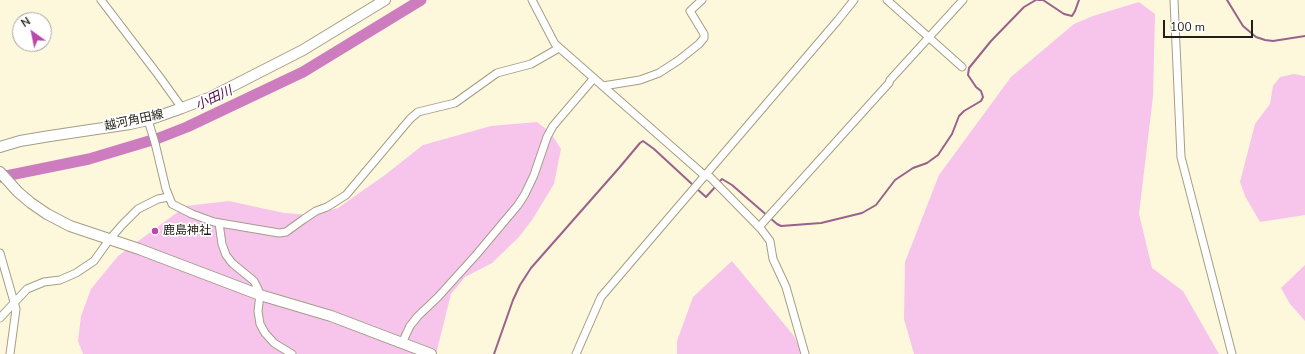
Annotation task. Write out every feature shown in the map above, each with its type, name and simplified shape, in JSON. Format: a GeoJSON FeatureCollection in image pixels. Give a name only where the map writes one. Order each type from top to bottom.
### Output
{"type":"FeatureCollection","features":[{"type":"Feature","properties":{"kind":"street"},"geometry":{"type":"LineString","coordinates":[[101,0],[182,108]]}},
{"type":"Feature","properties":{"kind":"street","name":"越河角田線"},"geometry":{"type":"LineString","coordinates":[[0,147],[35,138],[148,120],[211,97],[303,50],[385,0]]}},
{"type":"Feature","properties":{"kind":"street"},"geometry":{"type":"LineString","coordinates":[[532,0],[552,39],[559,48],[704,175],[710,177],[759,227],[770,241],[773,259],[786,287],[805,354]]}},
{"type":"Feature","properties":{"kind":"street"},"geometry":{"type":"LineString","coordinates":[[603,86],[640,80],[658,73],[679,60],[699,44],[704,38],[704,34],[690,11],[702,0]]}},
{"type":"Feature","properties":{"kind":"street"},"geometry":{"type":"LineString","coordinates":[[576,354],[601,297],[854,0]]}},
{"type":"Feature","properties":{"kind":"street"},"geometry":{"type":"LineString","coordinates":[[887,0],[962,67]]}},
{"type":"Feature","properties":{"kind":"street"},"geometry":{"type":"LineString","coordinates":[[759,227],[963,0]]}},
{"type":"Feature","properties":{"kind":"street"},"geometry":{"type":"LineString","coordinates":[[1174,0],[1181,158],[1232,354]]}},
{"type":"Feature","properties":{"kind":"street"},"geometry":{"type":"LineString","coordinates":[[148,120],[168,197],[172,204],[192,214],[219,223],[279,233],[286,232],[316,211],[327,207],[346,195],[410,118],[418,112],[455,102],[497,73],[531,64],[559,48]]}},
{"type":"Feature","properties":{"kind":"street"},"geometry":{"type":"LineString","coordinates":[[402,343],[410,326],[418,316],[438,297],[476,255],[518,205],[534,175],[547,137],[553,126],[594,78]]}},
{"type":"Feature","properties":{"kind":"street"},"geometry":{"type":"LineString","coordinates":[[0,172],[18,192],[36,207],[70,226],[139,249],[260,295],[331,316],[432,354]]}},
{"type":"Feature","properties":{"kind":"street"},"geometry":{"type":"LineString","coordinates":[[0,318],[27,290],[44,282],[60,280],[76,274],[94,261],[109,240],[138,209],[158,199],[168,197]]}},
{"type":"Feature","properties":{"kind":"street"},"geometry":{"type":"LineString","coordinates":[[219,223],[222,244],[226,255],[232,263],[254,281],[260,295],[258,312],[262,328],[274,343],[292,354]]}},
{"type":"Feature","properties":{"kind":"street"},"geometry":{"type":"LineString","coordinates":[[0,253],[16,309],[10,354]]}},
{"type":"Feature","properties":{"kind":"shaded area"},"geometry":{"type":"Polygon","coordinates":[[[1139,2],[1155,14],[1153,96],[1139,214],[1152,268],[1183,291],[1219,354],[914,354],[904,319],[905,262],[939,175],[1011,77],[1074,24],[1093,16],[1139,2]]]}},
{"type":"Feature","properties":{"kind":"shaded area"},"geometry":{"type":"Polygon","coordinates":[[[1294,74],[1305,76],[1305,215],[1260,222],[1245,196],[1240,182],[1255,124],[1270,104],[1273,86],[1280,77],[1294,74]]]}},
{"type":"Feature","properties":{"kind":"shaded area"},"geometry":{"type":"Polygon","coordinates":[[[537,122],[550,132],[561,149],[554,184],[532,220],[519,237],[492,263],[465,277],[451,294],[436,354],[83,354],[78,341],[81,316],[91,289],[118,256],[186,206],[229,201],[284,213],[311,215],[338,208],[385,175],[423,145],[491,126],[537,122]]]}},
{"type":"Feature","properties":{"kind":"shaded area"},"geometry":{"type":"Polygon","coordinates":[[[732,261],[794,336],[802,354],[677,354],[677,341],[693,297],[732,261]]]}},
{"type":"Feature","properties":{"kind":"shaded area"},"geometry":{"type":"Polygon","coordinates":[[[1305,265],[1305,321],[1290,304],[1281,288],[1305,265]]]}},
{"type":"Feature","properties":{"kind":"waterway","name":"小田川"},"geometry":{"type":"LineString","coordinates":[[0,177],[89,159],[159,138],[187,127],[303,72],[421,0]]}},
{"type":"Feature","properties":{"kind":"waterway"},"geometry":{"type":"LineString","coordinates":[[719,182],[722,179],[732,185],[781,226],[821,223],[862,213],[876,205],[895,180],[913,168],[927,163],[938,155],[952,134],[959,116],[964,111],[981,101],[983,97],[981,91],[976,87],[968,75],[969,68],[991,41],[1024,7],[1036,0]]}},
{"type":"Feature","properties":{"kind":"waterway"},"geometry":{"type":"LineString","coordinates":[[1038,0],[1043,0],[1064,14],[1072,16],[1079,0]]}},
{"type":"Feature","properties":{"kind":"waterway"},"geometry":{"type":"LineString","coordinates":[[1227,0],[1243,26],[1256,37],[1273,41],[1305,36]]}},
{"type":"Feature","properties":{"kind":"waterway"},"geometry":{"type":"LineString","coordinates":[[494,354],[513,300],[520,285],[531,268],[640,143],[643,141],[654,149],[693,185]]}},
{"type":"Feature","properties":{"kind":"waterway"},"geometry":{"type":"LineString","coordinates":[[696,188],[706,197],[716,186]]}},
{"type":"Feature","properties":{"kind":"place","name":"鹿島神社"},"geometry":{"type":"Point","coordinates":[155,231]}}]}
